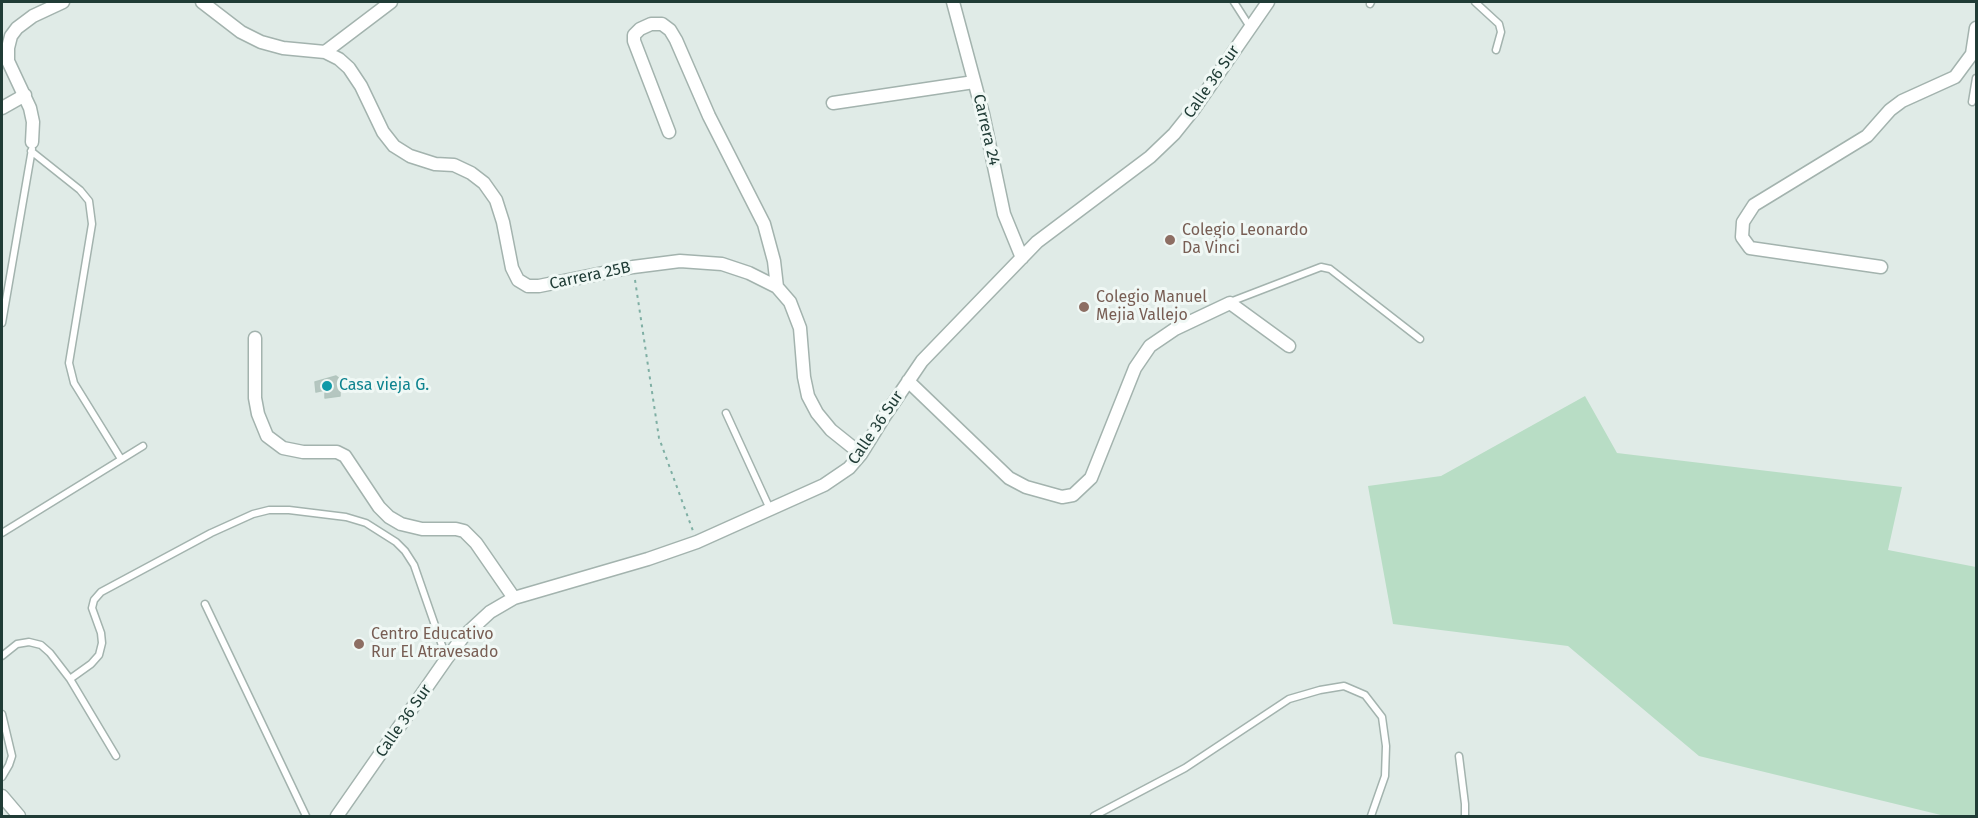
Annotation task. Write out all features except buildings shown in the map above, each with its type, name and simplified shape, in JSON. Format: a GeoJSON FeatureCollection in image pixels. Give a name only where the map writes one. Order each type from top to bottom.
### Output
{"type":"FeatureCollection","features":[{"type":"Feature","properties":{"kind":"street"},"geometry":{"type":"LineString","coordinates":[[32,147],[33,122],[26,96],[8,61],[8,48],[11,36],[17,28],[33,16],[63,2]]}},
{"type":"Feature","properties":{"kind":"street","name":"Carrera 25B"},"geometry":{"type":"LineString","coordinates":[[202,2],[241,32],[261,42],[283,48],[325,52],[339,59],[349,68],[361,86],[383,132],[394,146],[410,156],[435,164],[454,165],[471,172],[484,183],[496,200],[512,268],[518,280],[528,286],[680,261],[722,264],[749,273],[777,287],[790,302],[800,328],[808,396],[817,413],[831,430],[861,454]]}},
{"type":"Feature","properties":{"kind":"street"},"geometry":{"type":"LineString","coordinates":[[325,52],[391,2]]}},
{"type":"Feature","properties":{"kind":"street","name":"Carrera 24"},"geometry":{"type":"LineString","coordinates":[[953,2],[1004,214],[1022,258]]}},
{"type":"Feature","properties":{"kind":"street","name":"Calle 36 Sur"},"geometry":{"type":"LineString","coordinates":[[337,816],[447,658],[477,623],[514,598],[648,559],[697,542],[839,477],[861,454],[922,361],[1022,258],[1053,229],[1150,157],[1174,134],[1268,2]]}},
{"type":"Feature","properties":{"kind":"street"},"geometry":{"type":"LineString","coordinates":[[669,132],[634,41],[634,35],[640,29],[651,24],[662,24],[670,30],[676,40],[710,116],[764,224],[774,261],[777,287]]}},
{"type":"Feature","properties":{"kind":"street"},"geometry":{"type":"LineString","coordinates":[[1881,267],[1750,248],[1742,237],[1743,222],[1754,205],[1867,136],[1890,110],[1902,101],[1955,77],[1972,54],[1977,28]]}},
{"type":"Feature","properties":{"kind":"street"},"geometry":{"type":"LineString","coordinates":[[833,103],[974,82]]}},
{"type":"Feature","properties":{"kind":"street"},"geometry":{"type":"LineString","coordinates":[[2,108],[26,96]]}},
{"type":"Feature","properties":{"kind":"street"},"geometry":{"type":"LineString","coordinates":[[908,381],[1010,478],[1026,487],[1053,496],[1073,495],[1090,478],[1135,368],[1150,346],[1175,329],[1230,303],[1289,346]]}},
{"type":"Feature","properties":{"kind":"street"},"geometry":{"type":"LineString","coordinates":[[255,338],[255,398],[258,414],[267,436],[283,448],[303,452],[337,452],[345,456],[379,507],[401,524],[464,531],[476,543],[514,598]]}},
{"type":"Feature","properties":{"kind":"street"},"geometry":{"type":"LineString","coordinates":[[2,796],[19,816]]}},
{"type":"Feature","properties":{"kind":"lane"},"geometry":{"type":"LineString","coordinates":[[1234,2],[1250,27]]}},
{"type":"Feature","properties":{"kind":"lane"},"geometry":{"type":"LineString","coordinates":[[1475,2],[1499,24],[1501,32],[1496,50]]}},
{"type":"Feature","properties":{"kind":"lane"},"geometry":{"type":"LineString","coordinates":[[1972,102],[1977,78]]}},
{"type":"Feature","properties":{"kind":"lane"},"geometry":{"type":"LineString","coordinates":[[2,323],[32,147]]}},
{"type":"Feature","properties":{"kind":"lane"},"geometry":{"type":"LineString","coordinates":[[32,147],[89,201],[92,224],[69,363],[74,383],[121,459]]}},
{"type":"Feature","properties":{"kind":"lane"},"geometry":{"type":"LineString","coordinates":[[1230,303],[1321,267],[1330,269],[1420,339]]}},
{"type":"Feature","properties":{"kind":"lane"},"geometry":{"type":"LineString","coordinates":[[726,413],[770,509]]}},
{"type":"Feature","properties":{"kind":"lane"},"geometry":{"type":"LineString","coordinates":[[2,533],[143,446]]}},
{"type":"Feature","properties":{"kind":"lane"},"geometry":{"type":"LineString","coordinates":[[69,679],[91,664],[99,655],[102,643],[92,608],[94,600],[101,592],[211,533],[253,514],[269,510],[289,510],[346,517],[366,523],[396,542],[414,565],[447,658]]}},
{"type":"Feature","properties":{"kind":"lane"},"geometry":{"type":"LineString","coordinates":[[205,603],[306,816]]}},
{"type":"Feature","properties":{"kind":"lane"},"geometry":{"type":"LineString","coordinates":[[2,656],[17,644],[29,642],[40,645],[50,653],[69,679],[116,756]]}},
{"type":"Feature","properties":{"kind":"lane"},"geometry":{"type":"LineString","coordinates":[[1094,816],[1185,768],[1289,699],[1344,686],[1365,695],[1382,717],[1386,746],[1385,776],[1371,816]]}},
{"type":"Feature","properties":{"kind":"lane"},"geometry":{"type":"LineString","coordinates":[[2,714],[12,756],[2,777]]}},
{"type":"Feature","properties":{"kind":"lane"},"geometry":{"type":"LineString","coordinates":[[1459,756],[1465,816]]}},
{"type":"Feature","properties":{"kind":"path"},"geometry":{"type":"LineString","coordinates":[[633,267],[659,438],[697,542]]}},
{"type":"Feature","properties":{"kind":"green space"},"geometry":{"type":"Polygon","coordinates":[[[1585,396],[1617,453],[1902,487],[1888,550],[1976,567],[1976,816],[1945,816],[1699,756],[1568,646],[1393,624],[1368,486],[1441,476],[1585,396]]]}},
{"type":"Feature","properties":{"kind":"place","name":"Colegio Leonardo Da Vinci"},"geometry":{"type":"Point","coordinates":[1170,240]}},
{"type":"Feature","properties":{"kind":"place","name":"Colegio Manuel Mejia Vallejo"},"geometry":{"type":"Point","coordinates":[1084,307]}},
{"type":"Feature","properties":{"kind":"place","name":"Casa vieja G."},"geometry":{"type":"Point","coordinates":[327,386]}},
{"type":"Feature","properties":{"kind":"place","name":"Centro Educativo Rur El Atravesado"},"geometry":{"type":"Point","coordinates":[359,644]}}]}
